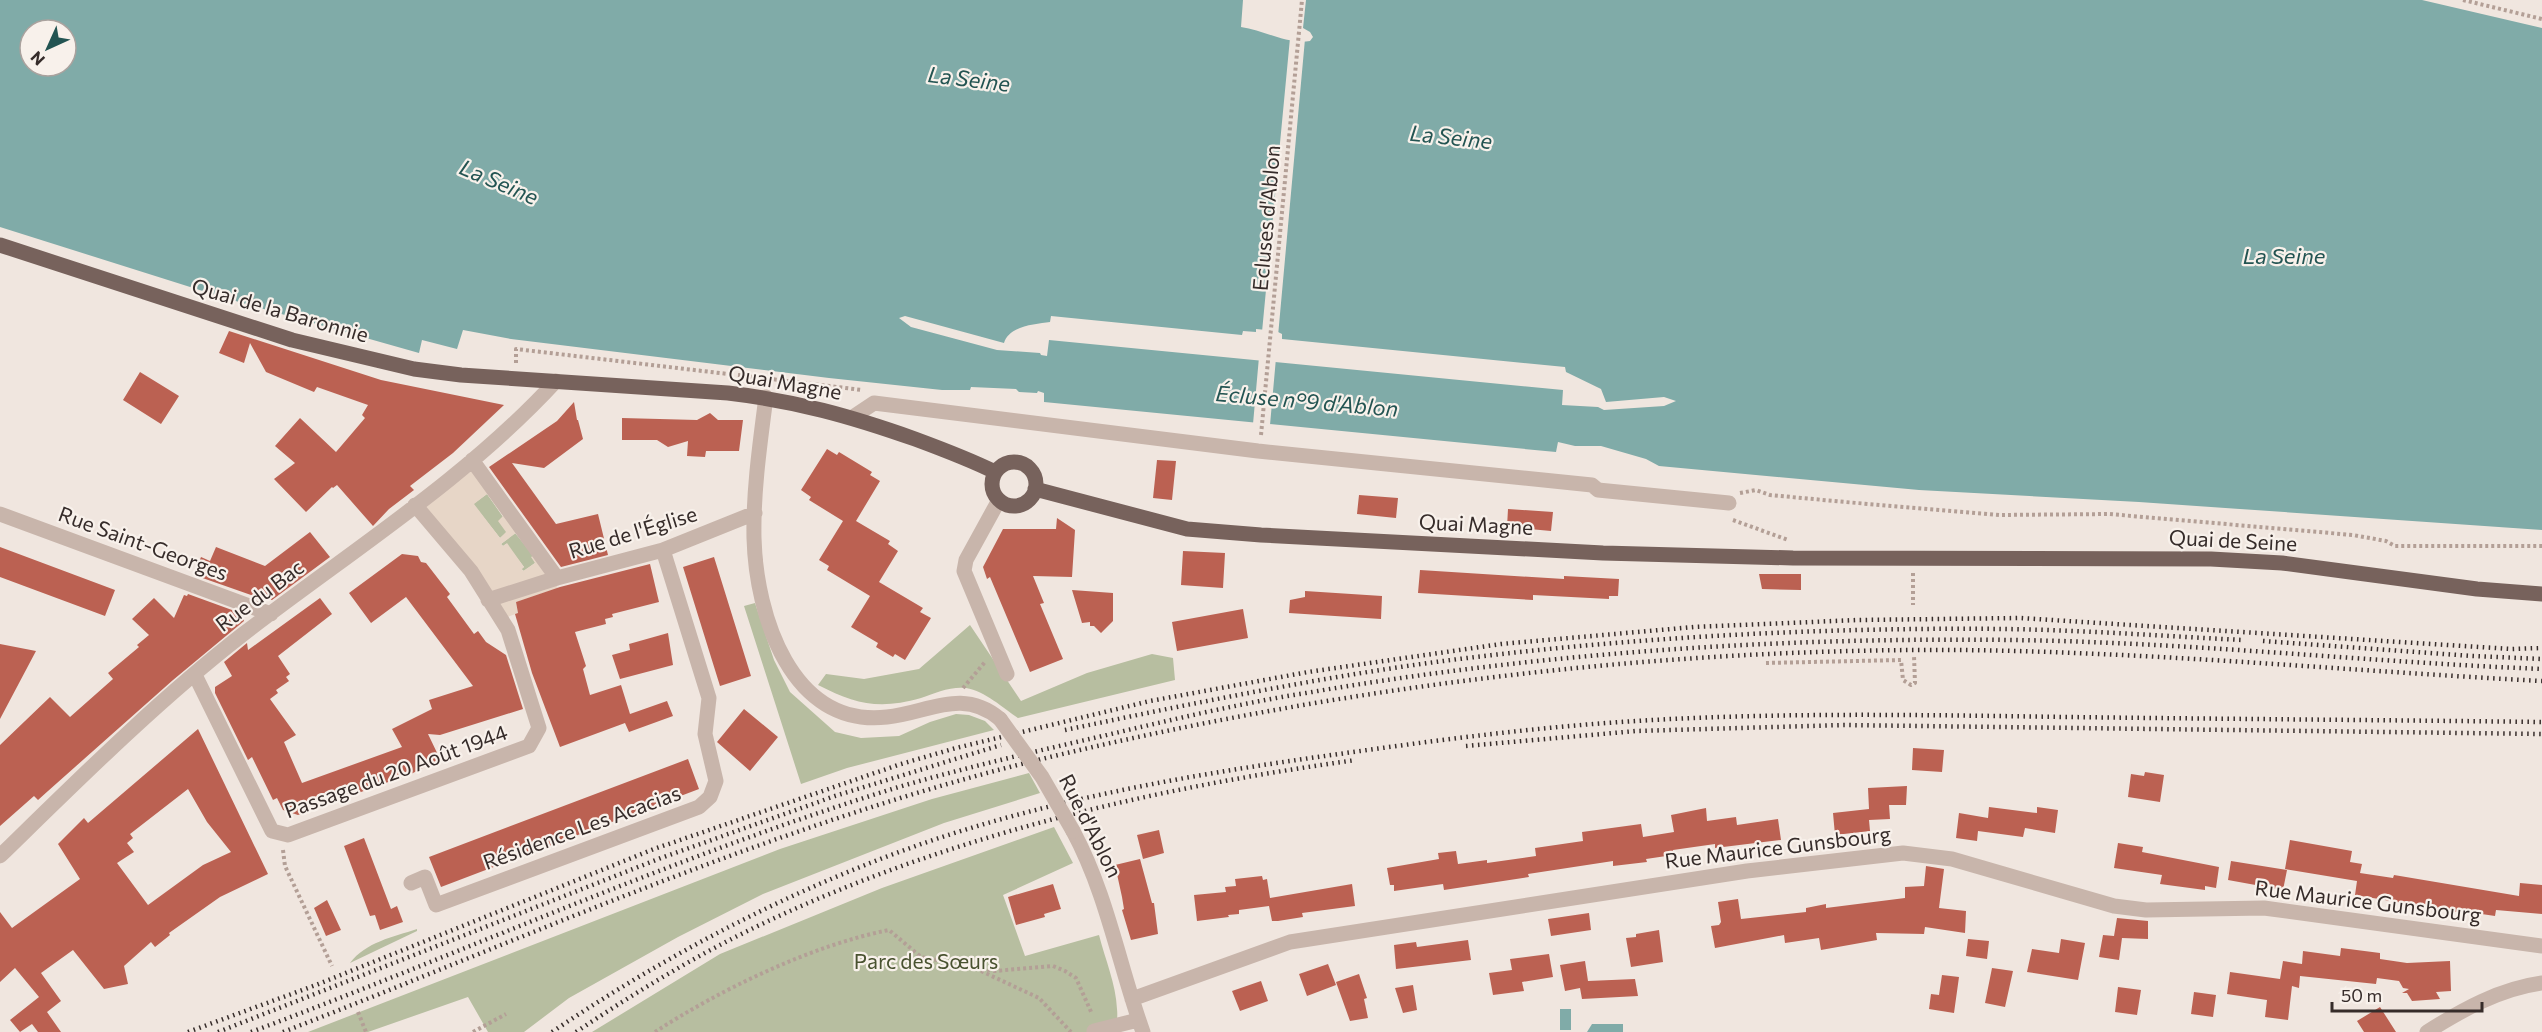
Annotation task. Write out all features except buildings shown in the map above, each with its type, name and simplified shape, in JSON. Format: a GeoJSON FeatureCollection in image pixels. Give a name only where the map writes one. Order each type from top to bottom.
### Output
{"type":"FeatureCollection","features":[{"type":"Feature","properties":{"kind":"main road","name":"Quai de la Baronnie"},"geometry":{"type":"LineString","coordinates":[[0,245],[292,340],[414,369],[461,375],[556,381]]}},
{"type":"Feature","properties":{"kind":"main road","name":"Quai Magne"},"geometry":{"type":"LineString","coordinates":[[556,381],[766,397],[853,417],[971,460],[996,472]]}},
{"type":"Feature","properties":{"kind":"main road"},"geometry":{"type":"LineString","coordinates":[[1019,463],[1034,476],[1035,489],[1033,495],[1023,504],[1010,506],[999,500],[992,487],[996,472],[1006,464],[1019,463]]}},
{"type":"Feature","properties":{"kind":"main road","name":"Quai Magne"},"geometry":{"type":"LineString","coordinates":[[1035,489],[1187,529],[1603,553],[1793,558],[1921,558]]}},
{"type":"Feature","properties":{"kind":"main road","name":"Quai de Seine"},"geometry":{"type":"LineString","coordinates":[[1921,558],[2211,559],[2282,563],[2477,589],[2542,594]]}},
{"type":"Feature","properties":{"kind":"street","name":"Rue du Bac"},"geometry":{"type":"LineString","coordinates":[[0,856],[122,739],[195,675],[472,460],[556,381]]}},
{"type":"Feature","properties":{"kind":"street"},"geometry":{"type":"LineString","coordinates":[[766,397],[755,513],[757,563],[771,626],[784,660],[794,677],[810,694],[843,712],[868,718],[886,718],[956,702]]}},
{"type":"Feature","properties":{"kind":"street"},"geometry":{"type":"LineString","coordinates":[[853,417],[874,404],[1246,450],[1592,485],[1598,490],[1732,505]]}},
{"type":"Feature","properties":{"kind":"street"},"geometry":{"type":"LineString","coordinates":[[472,460],[557,578]]}},
{"type":"Feature","properties":{"kind":"street"},"geometry":{"type":"LineString","coordinates":[[999,500],[966,560],[964,571],[1007,674]]}},
{"type":"Feature","properties":{"kind":"street"},"geometry":{"type":"LineString","coordinates":[[415,504],[471,571],[488,600]]}},
{"type":"Feature","properties":{"kind":"street","name":"Rue de l'Église"},"geometry":{"type":"LineString","coordinates":[[488,600],[557,578],[663,550],[755,513]]}},
{"type":"Feature","properties":{"kind":"street","name":"Rue Saint-Georges"},"geometry":{"type":"LineString","coordinates":[[0,514],[271,614]]}},
{"type":"Feature","properties":{"kind":"street","name":"Résidence Les Acacias"},"geometry":{"type":"LineString","coordinates":[[411,883],[425,877],[436,905],[699,807],[710,796],[716,781],[705,734],[709,699],[663,550]]}},
{"type":"Feature","properties":{"kind":"street","name":"Passage du 20 Août 1944"},"geometry":{"type":"LineString","coordinates":[[195,675],[272,831],[288,836],[529,746],[539,728],[508,630],[488,600]]}},
{"type":"Feature","properties":{"kind":"street","name":"Rue d'Ablon"},"geometry":{"type":"LineString","coordinates":[[956,702],[985,708],[1000,719],[1042,777],[1073,831],[1090,862],[1101,892],[1141,1026]]}},
{"type":"Feature","properties":{"kind":"street","name":"Rue Maurice Gunsbourg"},"geometry":{"type":"LineString","coordinates":[[1132,999],[1290,942],[1747,871],[1903,853],[1952,859],[2114,906],[2146,910],[2264,908],[2542,946]]}},
{"type":"Feature","properties":{"kind":"street"},"geometry":{"type":"LineString","coordinates":[[2427,1032],[2460,1011],[2492,996],[2542,982]]}},
{"type":"Feature","properties":{"kind":"street"},"geometry":{"type":"LineString","coordinates":[[1100,1030],[1141,1026]]}},
{"type":"Feature","properties":{"kind":"path","name":"Ecluses d'Ablon"},"geometry":{"type":"LineString","coordinates":[[1260,438],[1302,0]]}},
{"type":"Feature","properties":{"kind":"path"},"geometry":{"type":"LineString","coordinates":[[2463,0],[2542,19]]}},
{"type":"Feature","properties":{"kind":"path"},"geometry":{"type":"LineString","coordinates":[[506,363],[516,363],[516,349],[862,390],[861,398],[874,404]]}},
{"type":"Feature","properties":{"kind":"path"},"geometry":{"type":"LineString","coordinates":[[1784,537],[1730,518],[1732,505],[1742,492],[1756,490],[1770,495],[2000,515],[2109,513],[2353,535],[2386,541],[2395,546],[2542,546]]}},
{"type":"Feature","properties":{"kind":"path"},"geometry":{"type":"LineString","coordinates":[[1913,573],[1913,605]]}},
{"type":"Feature","properties":{"kind":"path"},"geometry":{"type":"LineString","coordinates":[[956,702],[965,684],[997,648]]}},
{"type":"Feature","properties":{"kind":"path"},"geometry":{"type":"LineString","coordinates":[[1766,663],[1901,660],[1903,680],[1911,685],[1915,683],[1914,656]]}},
{"type":"Feature","properties":{"kind":"path"},"geometry":{"type":"LineString","coordinates":[[281,835],[285,866],[332,966]]}},
{"type":"Feature","properties":{"kind":"path"},"geometry":{"type":"LineString","coordinates":[[655,1032],[681,1015],[778,966],[852,937],[889,930],[921,957],[995,971],[1053,966],[1076,978],[1100,1030]]}},
{"type":"Feature","properties":{"kind":"path"},"geometry":{"type":"LineString","coordinates":[[977,969],[1039,998],[1071,1032]]}},
{"type":"Feature","properties":{"kind":"path"},"geometry":{"type":"LineString","coordinates":[[358,1012],[366,1032]]}},
{"type":"Feature","properties":{"kind":"path"},"geometry":{"type":"LineString","coordinates":[[473,1032],[506,1014]]}},
{"type":"Feature","properties":{"kind":"green space"},"geometry":{"type":"Polygon","coordinates":[[[487,494],[503,517],[507,532],[500,538],[473,504],[487,494]]]}},
{"type":"Feature","properties":{"kind":"green space"},"geometry":{"type":"Polygon","coordinates":[[[515,533],[533,555],[535,563],[524,571],[521,569],[524,567],[506,544],[503,546],[501,544],[515,533]]]}},
{"type":"Feature","properties":{"kind":"green space"},"geometry":{"type":"Polygon","coordinates":[[[755,603],[774,660],[790,692],[835,732],[861,738],[899,736],[930,722],[956,714],[969,715],[985,721],[994,730],[847,768],[801,784],[744,606],[755,603]]]}},
{"type":"Feature","properties":{"kind":"green space"},"geometry":{"type":"Polygon","coordinates":[[[970,625],[1021,701],[1087,673],[1152,654],[1173,658],[1175,680],[1018,718],[987,696],[966,688],[949,689],[906,702],[880,704],[856,701],[818,685],[826,674],[864,679],[919,669],[970,625]]]}},
{"type":"Feature","properties":{"kind":"green space"},"geometry":{"type":"Polygon","coordinates":[[[1029,773],[1040,793],[944,823],[763,894],[678,937],[569,998],[524,1032],[488,1032],[468,997],[368,1032],[308,1032],[780,849],[932,799],[1029,773]]]}},
{"type":"Feature","properties":{"kind":"green space","name":"Parc des Sœurs"},"geometry":{"type":"Polygon","coordinates":[[[1054,827],[1073,863],[1003,895],[1025,956],[1099,935],[1115,990],[1118,1032],[592,1032],[720,954],[882,888],[1054,827]]]}},
{"type":"Feature","properties":{"kind":"green space"},"geometry":{"type":"Polygon","coordinates":[[[417,929],[417,931],[350,963],[372,945],[417,929]]]}},
{"type":"Feature","properties":{"kind":"shaded area"},"geometry":{"type":"Polygon","coordinates":[[[475,468],[558,588],[516,602],[518,613],[505,618],[422,508],[475,468]],[[487,494],[474,504],[500,538],[506,532],[498,521],[503,516],[487,494]],[[516,533],[501,544],[503,546],[507,543],[524,567],[523,571],[535,563],[531,557],[533,556],[516,533]]]}},
{"type":"Feature","properties":{"kind":"water","name":"La Seine"},"geometry":{"type":"Polygon","coordinates":[[[0,0],[1243,0],[1241,27],[1301,42],[1310,41],[1313,37],[1303,28],[1306,0],[2422,0],[2542,28],[2542,530],[2139,502],[1919,490],[1659,466],[1646,459],[1601,446],[1575,446],[1558,442],[1556,452],[1044,402],[1044,393],[1038,391],[1037,393],[1019,392],[1016,389],[971,387],[970,390],[942,390],[511,339],[463,330],[457,349],[422,340],[419,353],[225,298],[0,227],[0,0]],[[905,316],[899,318],[911,327],[997,350],[1040,353],[1047,356],[1049,340],[1563,390],[1562,405],[1598,407],[1604,410],[1664,406],[1676,401],[1664,397],[1606,402],[1601,389],[1566,372],[1565,367],[1282,339],[1282,334],[1276,331],[1256,329],[1256,332],[1243,331],[1242,335],[1051,316],[1050,322],[1017,329],[1007,337],[1004,343],[905,316]]]}},
{"type":"Feature","properties":{"kind":"water"},"geometry":{"type":"Polygon","coordinates":[[[1560,1009],[1571,1009],[1571,1030],[1560,1030],[1560,1009]]]}},
{"type":"Feature","properties":{"kind":"water"},"geometry":{"type":"Polygon","coordinates":[[[1592,1024],[1623,1024],[1623,1032],[1587,1032],[1592,1024]]]}},
{"type":"Feature","properties":{"kind":"pier"},"geometry":{"type":"Polygon","coordinates":[[[1290,38],[1305,39],[1278,336],[1262,332],[1290,38]]]}},
{"type":"Feature","properties":{"kind":"pier"},"geometry":{"type":"Polygon","coordinates":[[[1259,357],[1276,358],[1270,425],[1253,424],[1259,357]]]}},
{"type":"Feature","properties":{"kind":"railway"},"geometry":{"type":"LineString","coordinates":[[188,1032],[316,985],[654,849],[901,764],[956,748],[1150,701],[1308,672],[1501,644],[1694,627],[1857,620],[2020,618],[2511,649],[2542,648]]}},
{"type":"Feature","properties":{"kind":"railway"},"geometry":{"type":"LineString","coordinates":[[1065,730],[1382,670],[1499,654],[1643,641],[1788,632],[1933,629],[2063,631],[2242,640]]}},
{"type":"Feature","properties":{"kind":"railway"},"geometry":{"type":"LineString","coordinates":[[251,1032],[730,844],[892,789],[994,762],[1202,713],[1280,697],[1393,679],[1481,667],[1657,650],[1834,641],[1923,640],[2144,644],[2542,669]]}},
{"type":"Feature","properties":{"kind":"railway"},"geometry":{"type":"LineString","coordinates":[[2263,641],[2542,659]]}},
{"type":"Feature","properties":{"kind":"railway"},"geometry":{"type":"LineString","coordinates":[[283,1032],[662,881],[854,813],[951,783],[1050,757],[1162,732],[1388,691],[1617,664],[1846,651],[1961,650],[2106,654],[2542,681]]}},
{"type":"Feature","properties":{"kind":"railway"},"geometry":{"type":"LineString","coordinates":[[552,1032],[641,975],[687,949],[781,902],[878,860],[927,842],[1028,812],[1131,788],[1235,769],[1488,734],[1690,718],[1906,715],[2542,722]]}},
{"type":"Feature","properties":{"kind":"railway"},"geometry":{"type":"LineString","coordinates":[[1466,746],[1636,731],[1844,725],[2542,734]]}},
{"type":"Feature","properties":{"kind":"railway"},"geometry":{"type":"LineString","coordinates":[[218,1032],[661,858],[835,796],[1001,745]]}},
{"type":"Feature","properties":{"kind":"railway"},"geometry":{"type":"LineString","coordinates":[[576,1032],[621,1002],[715,947],[835,892],[906,864],[1054,819],[1129,801],[1280,771],[1356,760]]}},
{"type":"Feature","properties":{"kind":"water label","name":"Écluse n°9 d'Ablon"},"geometry":{"type":"Point","coordinates":[1307,401]}}]}
